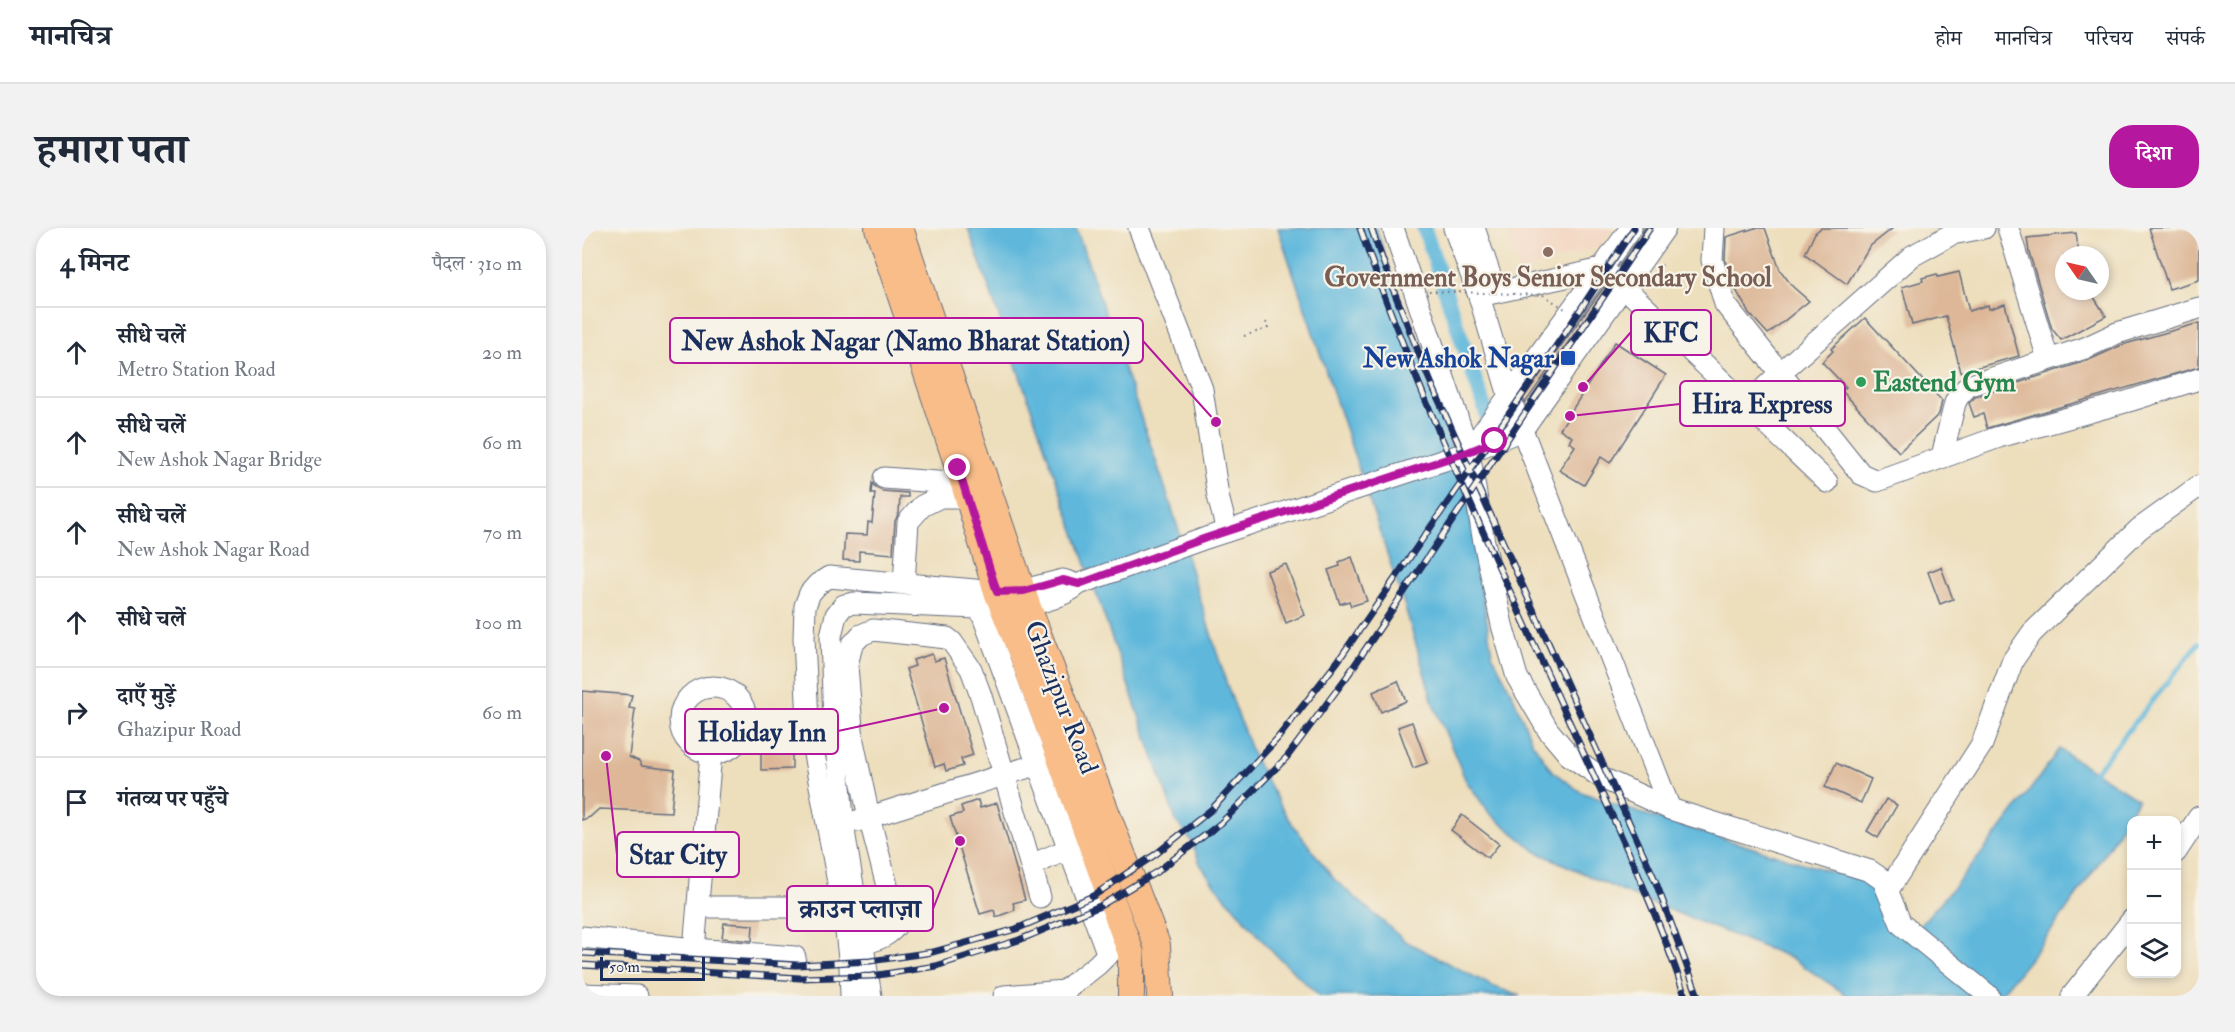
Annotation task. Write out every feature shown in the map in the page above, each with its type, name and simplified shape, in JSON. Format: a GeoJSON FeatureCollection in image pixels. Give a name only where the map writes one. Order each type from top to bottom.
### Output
{"type":"FeatureCollection","features":[{"type":"Feature","properties":{"kind":"main road","name":"Ghazipur Road"},"geometry":{"type":"LineString","coordinates":[[878,228],[966,491],[1015,599],[1157,945],[1160,996]]}},
{"type":"Feature","properties":{"kind":"main road","name":"Ghazipur Road"},"geometry":{"type":"LineString","coordinates":[[900,228],[1015,599],[1012,661],[1117,946],[1131,953],[1131,996]]}},
{"type":"Feature","properties":{"kind":"street"},"geometry":{"type":"LineString","coordinates":[[1139,228],[1202,389],[1218,496],[1227,531]]}},
{"type":"Feature","properties":{"kind":"street"},"geometry":{"type":"LineString","coordinates":[[1393,228],[1463,454],[1502,625],[1517,677],[1548,730],[1569,755],[1602,778],[1670,809],[1870,871],[1883,880],[1901,924],[1989,996]]}},
{"type":"Feature","properties":{"kind":"street"},"geometry":{"type":"LineString","coordinates":[[1454,228],[1487,294]]}},
{"type":"Feature","properties":{"kind":"street"},"geometry":{"type":"LineString","coordinates":[[1474,228],[1509,396],[1670,809]]}},
{"type":"Feature","properties":{"kind":"street"},"geometry":{"type":"LineString","coordinates":[[1463,454],[1509,396],[1631,228]]}},
{"type":"Feature","properties":{"kind":"street"},"geometry":{"type":"LineString","coordinates":[[871,996],[844,824],[834,725],[831,636],[836,615],[844,605],[1015,599],[1063,580],[1079,584],[1206,538],[1463,454],[1522,430],[1665,228]]}},
{"type":"Feature","properties":{"kind":"street"},"geometry":{"type":"LineString","coordinates":[[1714,228],[1712,260],[1725,304],[1861,474],[1877,481],[1999,437],[2199,379]]}},
{"type":"Feature","properties":{"kind":"street"},"geometry":{"type":"LineString","coordinates":[[1747,405],[1912,256],[1951,231],[1984,228]]}},
{"type":"Feature","properties":{"kind":"street"},"geometry":{"type":"LineString","coordinates":[[2008,228],[2049,359]]}},
{"type":"Feature","properties":{"kind":"street"},"geometry":{"type":"LineString","coordinates":[[1487,294],[1602,269]]}},
{"type":"Feature","properties":{"kind":"street"},"geometry":{"type":"LineString","coordinates":[[1602,269],[1639,301],[1827,482]]}},
{"type":"Feature","properties":{"kind":"street"},"geometry":{"type":"LineString","coordinates":[[1583,296],[1606,312]]}},
{"type":"Feature","properties":{"kind":"street"},"geometry":{"type":"LineString","coordinates":[[1942,456],[1955,403],[1968,386],[2085,348],[2117,333],[2199,308]]}},
{"type":"Feature","properties":{"kind":"street"},"geometry":{"type":"LineString","coordinates":[[884,478],[966,491]]}},
{"type":"Feature","properties":{"kind":"street"},"geometry":{"type":"LineString","coordinates":[[1888,890],[1982,744],[2013,660],[2032,633],[2139,529],[2199,486]]}},
{"type":"Feature","properties":{"kind":"street"},"geometry":{"type":"LineString","coordinates":[[904,583],[908,522],[922,506],[940,497],[966,491]]}},
{"type":"Feature","properties":{"kind":"street"},"geometry":{"type":"LineString","coordinates":[[851,996],[844,914],[808,722],[804,638],[805,606],[810,593],[829,577],[904,583],[1015,599]]}},
{"type":"Feature","properties":{"kind":"street"},"geometry":{"type":"LineString","coordinates":[[818,584],[844,605]]}},
{"type":"Feature","properties":{"kind":"street"},"geometry":{"type":"LineString","coordinates":[[864,944],[883,938],[894,930],[897,924],[869,817],[853,741],[848,665],[852,645],[861,635],[873,630],[947,638],[971,669],[1006,776],[1040,897]]}},
{"type":"Feature","properties":{"kind":"street"},"geometry":{"type":"LineString","coordinates":[[971,669],[1012,661]]}},
{"type":"Feature","properties":{"kind":"street"},"geometry":{"type":"LineString","coordinates":[[715,687],[728,690],[738,698],[745,709],[747,722],[736,745],[724,752],[711,754],[688,743],[681,731],[680,718],[683,705],[691,695],[702,688],[715,687]]}},
{"type":"Feature","properties":{"kind":"street"},"geometry":{"type":"LineString","coordinates":[[747,722],[808,722],[834,725]]}},
{"type":"Feature","properties":{"kind":"street"},"geometry":{"type":"LineString","coordinates":[[694,949],[711,754]]}},
{"type":"Feature","properties":{"kind":"street"},"geometry":{"type":"LineString","coordinates":[[844,824],[1049,761],[1069,849],[1117,946],[1077,989],[1004,996]]}},
{"type":"Feature","properties":{"kind":"street"},"geometry":{"type":"LineString","coordinates":[[2181,844],[2199,817]]}},
{"type":"Feature","properties":{"kind":"street"},"geometry":{"type":"LineString","coordinates":[[1031,865],[1069,849]]}},
{"type":"Feature","properties":{"kind":"street"},"geometry":{"type":"LineString","coordinates":[[698,907],[794,907]]}},
{"type":"Feature","properties":{"kind":"street"},"geometry":{"type":"LineString","coordinates":[[2072,996],[2129,924]]}},
{"type":"Feature","properties":{"kind":"street"},"geometry":{"type":"LineString","coordinates":[[582,937],[795,957]]}},
{"type":"Feature","properties":{"kind":"street"},"geometry":{"type":"LineString","coordinates":[[582,994],[637,996]]}},
{"type":"Feature","properties":{"kind":"path"},"geometry":{"type":"LineString","coordinates":[[1639,301],[1665,261]]}},
{"type":"Feature","properties":{"kind":"path"},"geometry":{"type":"LineString","coordinates":[[1428,291],[1543,295],[1565,309]]}},
{"type":"Feature","properties":{"kind":"path"},"geometry":{"type":"LineString","coordinates":[[1244,336],[1268,328],[1265,318]]}},
{"type":"Feature","properties":{"kind":"shaded area","name":"Government Boys Senior Secondary School"},"geometry":{"type":"Polygon","coordinates":[[[1506,228],[1613,228],[1601,246],[1519,272],[1506,228]]]}},
{"type":"Feature","properties":{"kind":"water"},"geometry":{"type":"Polygon","coordinates":[[[968,228],[1076,228],[1168,496],[1227,685],[1254,758],[1287,817],[1334,879],[1405,941],[1492,986],[1520,996],[1319,996],[1271,950],[1214,884],[1200,864],[1192,842],[1176,821],[968,228]]]}},
{"type":"Feature","properties":{"kind":"water"},"geometry":{"type":"Polygon","coordinates":[[[1278,228],[1376,228],[1468,498],[1492,654],[1512,693],[1532,742],[1552,771],[1581,792],[1624,808],[1838,874],[1879,883],[1906,940],[1986,848],[2059,749],[2138,799],[2073,900],[1999,996],[1848,996],[1791,958],[1624,892],[1537,852],[1490,814],[1466,781],[1434,706],[1405,607],[1278,228]]]}},
{"type":"Feature","properties":{"kind":"building"},"geometry":{"type":"Polygon","coordinates":[[[1644,228],[1649,228],[1621,268],[1619,266],[1641,236],[1644,228]]]}},
{"type":"Feature","properties":{"kind":"building"},"geometry":{"type":"Polygon","coordinates":[[[1755,228],[1765,228],[1780,270],[1793,287],[1809,301],[1768,334],[1749,313],[1731,281],[1725,259],[1726,237],[1755,228]]]}},
{"type":"Feature","properties":{"kind":"building"},"geometry":{"type":"Polygon","coordinates":[[[1821,228],[1893,228],[1869,247],[1847,284],[1805,254],[1815,233],[1821,228]]]}},
{"type":"Feature","properties":{"kind":"building"},"geometry":{"type":"Polygon","coordinates":[[[2149,228],[2199,228],[2199,280],[2169,289],[2149,228]]]}},
{"type":"Feature","properties":{"kind":"building"},"geometry":{"type":"Polygon","coordinates":[[[2076,233],[2078,246],[2055,246],[2055,300],[2096,300],[2106,316],[2061,340],[2052,329],[2027,238],[2076,233]]]}},
{"type":"Feature","properties":{"kind":"building"},"geometry":{"type":"Polygon","coordinates":[[[1959,272],[1969,311],[1988,305],[1989,309],[2005,304],[2019,356],[1961,372],[1946,316],[1912,325],[1902,287],[1937,274],[1938,277],[1959,272]]]}},
{"type":"Feature","properties":{"kind":"building"},"geometry":{"type":"Polygon","coordinates":[[[1604,287],[1606,289],[1525,403],[1523,398],[1604,287]]]}},
{"type":"Feature","properties":{"kind":"building"},"geometry":{"type":"Polygon","coordinates":[[[1865,318],[1942,401],[1939,414],[1899,452],[1842,391],[1846,387],[1822,362],[1833,351],[1831,349],[1865,318]]]}},
{"type":"Feature","properties":{"kind":"building"},"geometry":{"type":"Polygon","coordinates":[[[2199,323],[2199,367],[1987,428],[1983,414],[1974,417],[1969,403],[1975,397],[2089,360],[2122,345],[2199,323]]]}},
{"type":"Feature","properties":{"kind":"building"},"geometry":{"type":"Polygon","coordinates":[[[1615,342],[1666,375],[1610,463],[1601,457],[1584,485],[1559,470],[1575,446],[1569,442],[1572,437],[1560,429],[1615,342]]]}},
{"type":"Feature","properties":{"kind":"building"},"geometry":{"type":"Polygon","coordinates":[[[872,483],[882,491],[908,493],[908,497],[900,497],[899,513],[895,521],[893,554],[859,551],[859,561],[843,560],[845,534],[867,535],[868,522],[872,523],[875,493],[871,493],[872,483]]]}},
{"type":"Feature","properties":{"kind":"building"},"geometry":{"type":"Polygon","coordinates":[[[1352,557],[1367,601],[1351,606],[1349,601],[1340,604],[1328,570],[1340,566],[1339,562],[1352,557]]]}},
{"type":"Feature","properties":{"kind":"building"},"geometry":{"type":"Polygon","coordinates":[[[1286,564],[1305,615],[1286,623],[1267,571],[1286,564]]]}},
{"type":"Feature","properties":{"kind":"building"},"geometry":{"type":"Polygon","coordinates":[[[1941,567],[1953,599],[1940,604],[1928,572],[1941,567]]]}},
{"type":"Feature","properties":{"kind":"building"},"geometry":{"type":"Polygon","coordinates":[[[932,654],[934,661],[944,658],[973,755],[961,759],[963,766],[946,771],[944,764],[935,767],[906,669],[915,666],[913,660],[932,654]]]}},
{"type":"Feature","properties":{"kind":"building"},"geometry":{"type":"Polygon","coordinates":[[[1398,681],[1406,701],[1381,712],[1373,692],[1398,681]]]}},
{"type":"Feature","properties":{"kind":"building"},"geometry":{"type":"Polygon","coordinates":[[[582,691],[632,695],[629,708],[635,709],[629,757],[639,761],[642,766],[675,770],[671,812],[599,809],[590,817],[582,820],[582,691]]]}},
{"type":"Feature","properties":{"kind":"building"},"geometry":{"type":"Polygon","coordinates":[[[1412,722],[1427,763],[1413,768],[1398,727],[1412,722]]]}},
{"type":"Feature","properties":{"kind":"building"},"geometry":{"type":"Polygon","coordinates":[[[792,747],[792,769],[761,770],[761,748],[792,747]]]}},
{"type":"Feature","properties":{"kind":"building"},"geometry":{"type":"Polygon","coordinates":[[[1836,763],[1871,779],[1861,803],[1825,787],[1836,763]]]}},
{"type":"Feature","properties":{"kind":"building"},"geometry":{"type":"Polygon","coordinates":[[[1886,799],[1897,805],[1878,838],[1867,831],[1886,799]]]}},
{"type":"Feature","properties":{"kind":"building"},"geometry":{"type":"Polygon","coordinates":[[[978,800],[980,808],[997,803],[1025,900],[1013,903],[1015,910],[996,917],[994,910],[980,914],[950,817],[963,813],[961,806],[978,800]]]}},
{"type":"Feature","properties":{"kind":"building"},"geometry":{"type":"Polygon","coordinates":[[[1462,815],[1499,844],[1488,858],[1451,830],[1462,815]]]}},
{"type":"Feature","properties":{"kind":"building"},"geometry":{"type":"Polygon","coordinates":[[[724,923],[753,925],[752,941],[722,938],[724,923]]]}},
{"type":"Feature","properties":{"kind":"waterway"},"geometry":{"type":"LineString","coordinates":[[1424,228],[1487,415]]}},
{"type":"Feature","properties":{"kind":"waterway"},"geometry":{"type":"LineString","coordinates":[[2091,777],[2199,643]]}},
{"type":"Feature","properties":{"kind":"railway"},"geometry":{"type":"LineString","coordinates":[[1360,228],[1383,294],[1435,423],[1635,867],[1685,996]]}},
{"type":"Feature","properties":{"kind":"railway"},"geometry":{"type":"LineString","coordinates":[[1371,228],[1428,376],[1655,880],[1698,996]]}},
{"type":"Feature","properties":{"kind":"railway"},"geometry":{"type":"LineString","coordinates":[[582,953],[798,965],[870,961],[933,952],[1016,929],[1093,896],[1156,854],[1212,809],[1277,739],[1338,661],[1565,333],[1634,228]]}},
{"type":"Feature","properties":{"kind":"railway"},"geometry":{"type":"LineString","coordinates":[[582,965],[800,978],[872,976],[936,966],[1019,940],[1100,906],[1158,871],[1221,823],[1287,757],[1348,675],[1650,228]]}},
{"type":"Feature","properties":{"kind":"place","name":"Government Boys Senior Secondary School"},"geometry":{"type":"Point","coordinates":[1548,252]}},
{"type":"Feature","properties":{"kind":"place","name":"New Ashok Nagar"},"geometry":{"type":"Point","coordinates":[1568,358]}},
{"type":"Feature","properties":{"kind":"place","name":"Eastend Gym"},"geometry":{"type":"Point","coordinates":[1861,382]}},
{"type":"Feature","properties":{"kind":"place","name":"KFC"},"geometry":{"type":"Point","coordinates":[1583,387]}},
{"type":"Feature","properties":{"kind":"place","name":"Hira Express"},"geometry":{"type":"Point","coordinates":[1570,416]}},
{"type":"Feature","properties":{"kind":"place","name":"New Ashok Nagar (Namo Bharat Station)"},"geometry":{"type":"Point","coordinates":[1216,422]}},
{"type":"Feature","properties":{"kind":"place","name":"Holiday Inn"},"geometry":{"type":"Point","coordinates":[944,708]}},
{"type":"Feature","properties":{"kind":"place","name":"Star City"},"geometry":{"type":"Point","coordinates":[606,756]}},
{"type":"Feature","properties":{"kind":"place","name":"क्राउन प्लाज़ा"},"geometry":{"type":"Point","coordinates":[960,841]}},
{"type":"Feature","properties":{"kind":"route"},"geometry":{"type":"LineString","coordinates":[[958,468],[997,592],[1024,591],[1063,580],[1079,584],[1206,538],[1468,452],[1495,441]]}}]}
